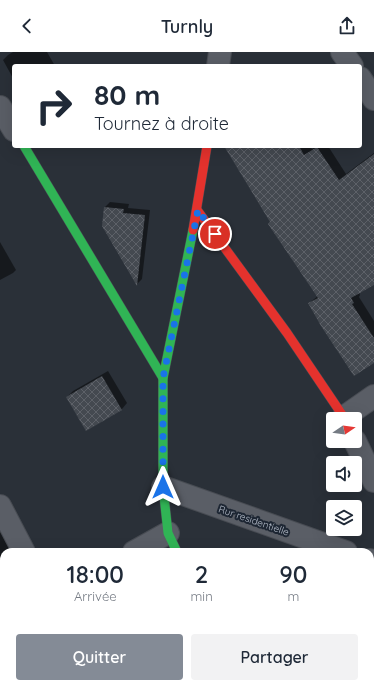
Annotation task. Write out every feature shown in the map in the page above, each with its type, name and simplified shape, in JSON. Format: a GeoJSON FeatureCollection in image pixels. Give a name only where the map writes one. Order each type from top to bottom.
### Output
{"type":"FeatureCollection","features":[{"type":"Feature","properties":{"kind":"street"},"geometry":{"type":"LineString","coordinates":[[218,64],[220,52]]}},
{"type":"Feature","properties":{"kind":"street"},"geometry":{"type":"LineString","coordinates":[[342,52],[351,64]]}},
{"type":"Feature","properties":{"kind":"street"},"geometry":{"type":"LineString","coordinates":[[362,81],[374,99]]}},
{"type":"Feature","properties":{"kind":"street"},"geometry":{"type":"LineString","coordinates":[[0,107],[12,127]]}},
{"type":"Feature","properties":{"kind":"street"},"geometry":{"type":"LineString","coordinates":[[25,148],[163,378]]}},
{"type":"Feature","properties":{"kind":"street"},"geometry":{"type":"LineString","coordinates":[[150,548],[173,542],[163,487],[163,378],[198,210],[207,148]]}},
{"type":"Feature","properties":{"kind":"street"},"geometry":{"type":"LineString","coordinates":[[198,210],[287,333],[340,412]]}},
{"type":"Feature","properties":{"kind":"street"},"geometry":{"type":"LineString","coordinates":[[352,412],[374,396]]}},
{"type":"Feature","properties":{"kind":"street"},"geometry":{"type":"LineString","coordinates":[[358,448],[374,481]]}},
{"type":"Feature","properties":{"kind":"street","name":"Rur residentielle"},"geometry":{"type":"LineString","coordinates":[[163,487],[335,548]]}},
{"type":"Feature","properties":{"kind":"street"},"geometry":{"type":"LineString","coordinates":[[0,506],[22,548]]}},
{"type":"Feature","properties":{"kind":"building"},"geometry":{"type":"Polygon","coordinates":[[[225,148],[300,148],[304,155],[318,148],[339,180],[374,154],[374,285],[351,298],[354,303],[352,304],[374,338],[374,363],[354,376],[321,326],[308,303],[318,298],[268,224],[270,222],[225,148]]]}},
{"type":"Feature","properties":{"kind":"building"},"geometry":{"type":"Polygon","coordinates":[[[104,207],[124,209],[123,213],[145,215],[137,286],[102,226],[104,207]]]}},
{"type":"Feature","properties":{"kind":"building"},"geometry":{"type":"Polygon","coordinates":[[[102,376],[122,410],[86,431],[66,397],[102,376]]]}},
{"type":"Feature","properties":{"kind":"traffic: fast"},"geometry":{"type":"LineString","coordinates":[[25,148],[163,378]]}},
{"type":"Feature","properties":{"kind":"traffic: fast"},"geometry":{"type":"LineString","coordinates":[[175,548],[168,533],[163,487],[163,378],[193,230]]}},
{"type":"Feature","properties":{"kind":"traffic: jam"},"geometry":{"type":"LineString","coordinates":[[193,230],[207,148]]}},
{"type":"Feature","properties":{"kind":"traffic: jam"},"geometry":{"type":"LineString","coordinates":[[197,210],[287,333],[340,412]]}},
{"type":"Feature","properties":{"kind":"route"},"geometry":{"type":"LineString","coordinates":[[163,487],[163,378],[198,210],[215,234]]}}]}
